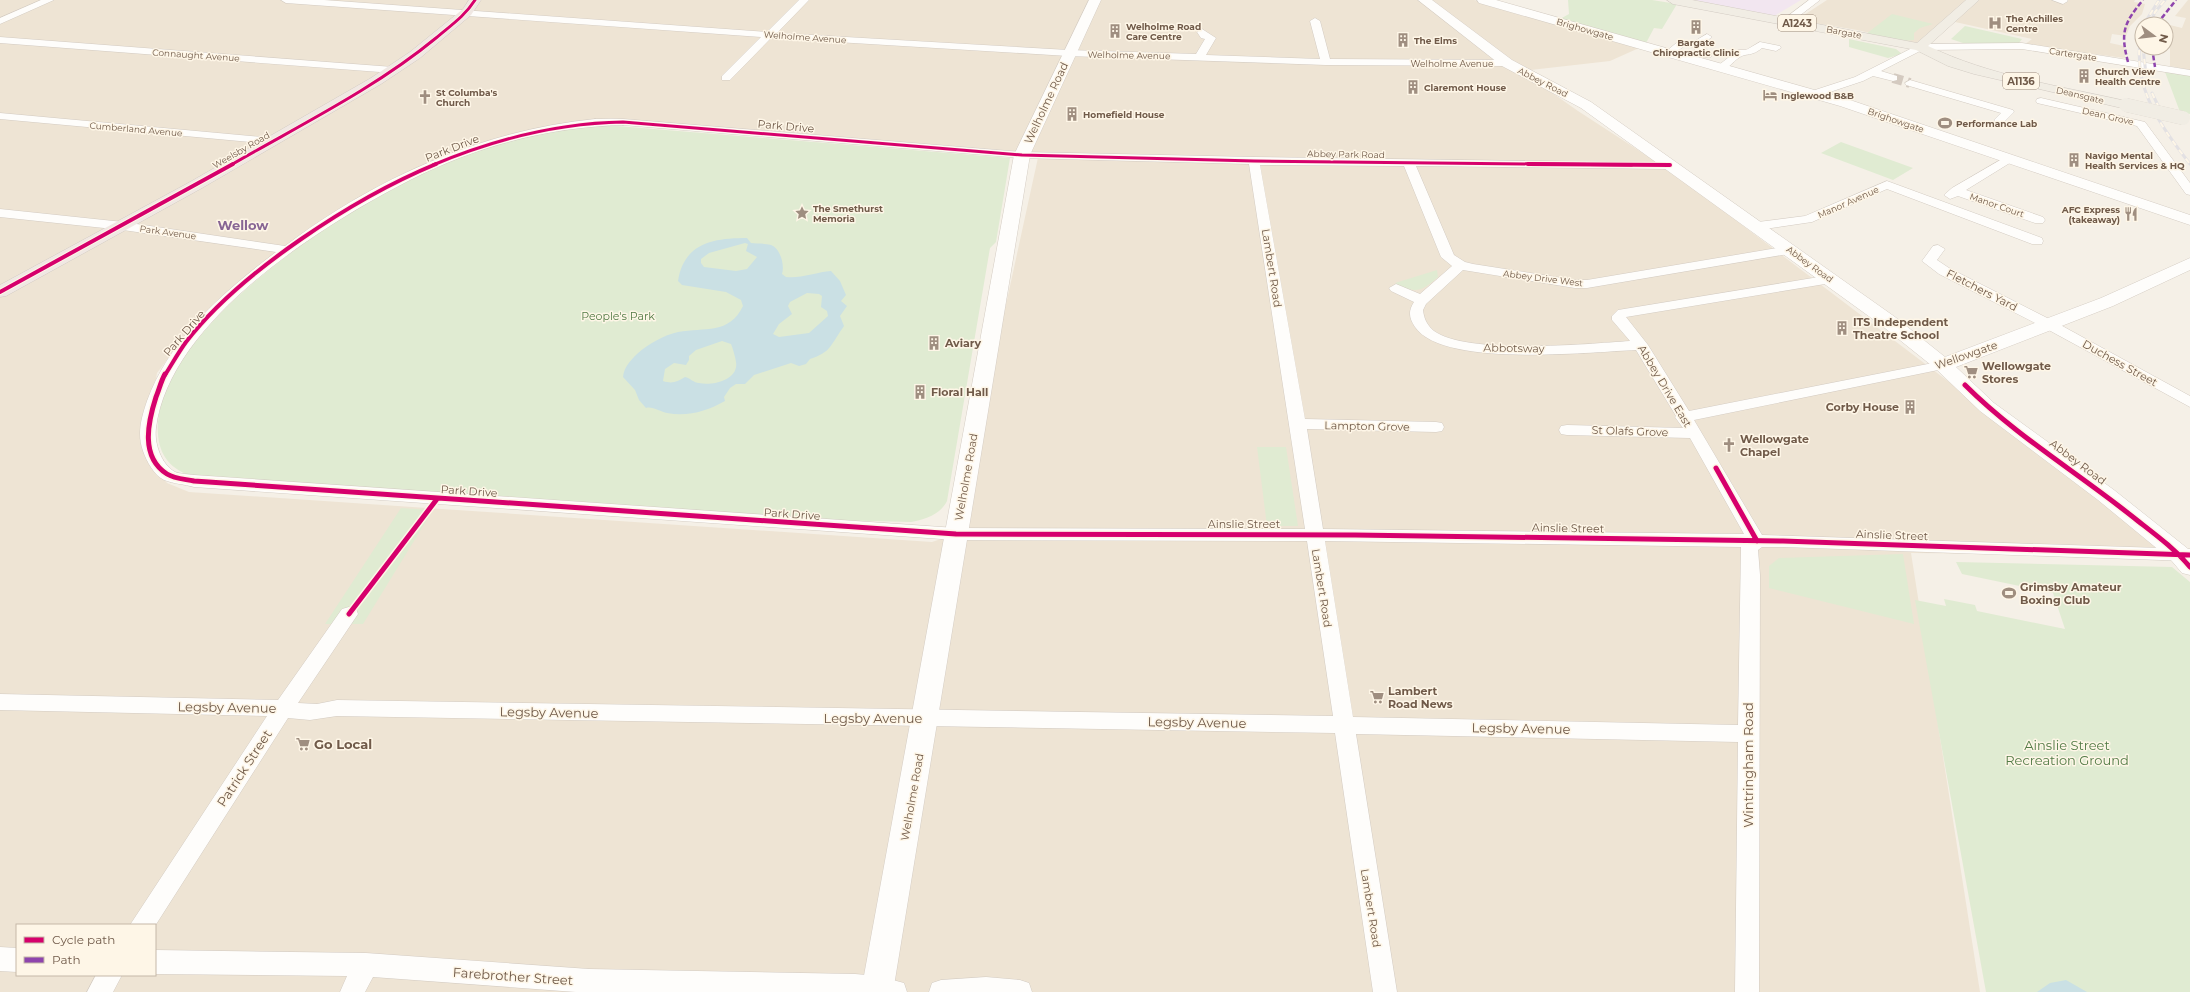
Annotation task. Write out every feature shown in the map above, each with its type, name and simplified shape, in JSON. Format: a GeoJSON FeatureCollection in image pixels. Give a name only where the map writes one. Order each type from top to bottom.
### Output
{"type":"FeatureCollection","features":[{"type":"Feature","properties":{"kind":"highway","name":"Weelsby Road"},"geometry":{"type":"LineString","coordinates":[[0,292],[123,226],[393,70],[415,55],[467,12],[475,0]]}},
{"type":"Feature","properties":{"kind":"main road","name":"Bargate"},"geometry":{"type":"LineString","coordinates":[[1673,0],[1920,47]]}},
{"type":"Feature","properties":{"kind":"main road"},"geometry":{"type":"LineString","coordinates":[[1920,47],[1973,0]]}},
{"type":"Feature","properties":{"kind":"main road","name":"Deansgate"},"geometry":{"type":"LineString","coordinates":[[1920,47],[1953,63],[1979,71],[2186,119]]}},
{"type":"Feature","properties":{"kind":"street"},"geometry":{"type":"LineString","coordinates":[[0,21],[49,0]]}},
{"type":"Feature","properties":{"kind":"street","name":"Welholme Avenue"},"geometry":{"type":"LineString","coordinates":[[286,0],[769,35],[1068,53],[1326,62],[1506,63]]}},
{"type":"Feature","properties":{"kind":"street"},"geometry":{"type":"LineString","coordinates":[[726,78],[804,0]]}},
{"type":"Feature","properties":{"kind":"street","name":"Welholme Road"},"geometry":{"type":"LineString","coordinates":[[883,991],[956,534],[1022,155],[1068,53],[1095,0]]}},
{"type":"Feature","properties":{"kind":"street","name":"Abbey Road"},"geometry":{"type":"LineString","coordinates":[[1424,0],[1506,63],[1586,105],[1888,320],[1943,365],[1987,407],[2186,558]]}},
{"type":"Feature","properties":{"kind":"street","name":"Brighowgate"},"geometry":{"type":"LineString","coordinates":[[1483,0],[1845,103],[2190,220]]}},
{"type":"Feature","properties":{"kind":"street"},"geometry":{"type":"LineString","coordinates":[[1787,21],[1815,0]]}},
{"type":"Feature","properties":{"kind":"street"},"geometry":{"type":"LineString","coordinates":[[1315,22],[1326,62]]}},
{"type":"Feature","properties":{"kind":"street"},"geometry":{"type":"LineString","coordinates":[[1200,57],[1215,38],[1204,36],[1202,32]]}},
{"type":"Feature","properties":{"kind":"street"},"geometry":{"type":"LineString","coordinates":[[1933,34],[1956,47]]}},
{"type":"Feature","properties":{"kind":"street"},"geometry":{"type":"LineString","coordinates":[[1695,45],[1707,37]]}},
{"type":"Feature","properties":{"kind":"street","name":"Connaught Avenue"},"geometry":{"type":"LineString","coordinates":[[0,40],[393,70]]}},
{"type":"Feature","properties":{"kind":"street"},"geometry":{"type":"LineString","coordinates":[[1669,53],[1683,42],[1695,45],[1707,55]]}},
{"type":"Feature","properties":{"kind":"street"},"geometry":{"type":"LineString","coordinates":[[1720,68],[1742,52],[1748,53],[1760,46],[1776,48]]}},
{"type":"Feature","properties":{"kind":"street","name":"Cartergate"},"geometry":{"type":"LineString","coordinates":[[1920,47],[2022,46],[2190,73]]}},
{"type":"Feature","properties":{"kind":"street"},"geometry":{"type":"LineString","coordinates":[[1819,96],[1819,92],[1825,88],[1853,81],[1920,47]]}},
{"type":"Feature","properties":{"kind":"street"},"geometry":{"type":"LineString","coordinates":[[1872,72],[1893,78]]}},
{"type":"Feature","properties":{"kind":"street"},"geometry":{"type":"LineString","coordinates":[[1910,83],[2009,112],[2000,120]]}},
{"type":"Feature","properties":{"kind":"street"},"geometry":{"type":"LineString","coordinates":[[1922,99],[1937,91]]}},
{"type":"Feature","properties":{"kind":"street","name":"Dean Grove"},"geometry":{"type":"LineString","coordinates":[[2041,101],[2141,124],[2147,130],[2168,162],[2190,191]]}},
{"type":"Feature","properties":{"kind":"street","name":"Cumberland Avenue"},"geometry":{"type":"LineString","coordinates":[[0,116],[272,141]]}},
{"type":"Feature","properties":{"kind":"street","name":"Park Drive"},"geometry":{"type":"LineString","coordinates":[[956,534],[194,481],[168,475],[156,462],[147,433],[152,404],[164,373],[183,346],[232,295],[287,250],[356,204],[408,176],[463,153],[514,136],[567,124],[595,121],[623,122],[1022,155]]}},
{"type":"Feature","properties":{"kind":"street","name":"Abbey Park Road"},"geometry":{"type":"LineString","coordinates":[[1022,155],[1254,161],[1670,165]]}},
{"type":"Feature","properties":{"kind":"street"},"geometry":{"type":"LineString","coordinates":[[2009,159],[1937,204],[2036,241]]}},
{"type":"Feature","properties":{"kind":"street","name":"Lambert Road"},"geometry":{"type":"LineString","coordinates":[[1254,161],[1298,424],[1385,992]]}},
{"type":"Feature","properties":{"kind":"street"},"geometry":{"type":"LineString","coordinates":[[1396,288],[1421,300],[1454,273],[1460,265],[1448,257],[1444,250],[1408,162]]}},
{"type":"Feature","properties":{"kind":"street","name":"Manor Avenue"},"geometry":{"type":"LineString","coordinates":[[1758,226],[1808,219],[1886,185],[1932,202]]}},
{"type":"Feature","properties":{"kind":"street","name":"Manor Court"},"geometry":{"type":"LineString","coordinates":[[1956,191],[2038,220]]}},
{"type":"Feature","properties":{"kind":"street","name":"Park Avenue"},"geometry":{"type":"LineString","coordinates":[[0,213],[123,226],[287,250]]}},
{"type":"Feature","properties":{"kind":"street","name":"Fletchers Yard"},"geometry":{"type":"LineString","coordinates":[[1938,249],[1929,261],[1944,271],[2050,325]]}},
{"type":"Feature","properties":{"kind":"street","name":"Abbey Drive West"},"geometry":{"type":"LineString","coordinates":[[1460,265],[1575,284],[1587,284],[1789,250]]}},
{"type":"Feature","properties":{"kind":"street","name":"Wellowgate"},"geometry":{"type":"LineString","coordinates":[[1683,417],[1943,365],[2115,299],[2190,263]]}},
{"type":"Feature","properties":{"kind":"street","name":"Abbey Drive East"},"geometry":{"type":"LineString","coordinates":[[1757,541],[1716,468],[1683,417],[1641,346],[1619,320],[1619,316],[1623,313],[1830,279]]}},
{"type":"Feature","properties":{"kind":"street","name":"Abbotsway"},"geometry":{"type":"LineString","coordinates":[[1421,300],[1416,310],[1420,325],[1431,336],[1459,346],[1516,349],[1641,346]]}},
{"type":"Feature","properties":{"kind":"street","name":"Duchess Street"},"geometry":{"type":"LineString","coordinates":[[2050,325],[2190,402]]}},
{"type":"Feature","properties":{"kind":"street","name":"Lampton Grove"},"geometry":{"type":"LineString","coordinates":[[1298,424],[1436,427]]}},
{"type":"Feature","properties":{"kind":"street","name":"St Olafs Grove"},"geometry":{"type":"LineString","coordinates":[[1567,430],[1693,433]]}},
{"type":"Feature","properties":{"kind":"street","name":"Ainslie Street"},"geometry":{"type":"LineString","coordinates":[[956,534],[1314,534],[1757,541],[2186,558]]}},
{"type":"Feature","properties":{"kind":"street","name":"Wintringham Road"},"geometry":{"type":"LineString","coordinates":[[1747,992],[1748,734],[1751,575],[1749,548],[1757,541]]}},
{"type":"Feature","properties":{"kind":"street","name":"Patrick Street"},"geometry":{"type":"LineString","coordinates":[[143,924],[284,708],[349,614]]}},
{"type":"Feature","properties":{"kind":"street","name":"Legsby Avenue"},"geometry":{"type":"LineString","coordinates":[[0,702],[284,708],[295,712],[320,713],[337,708],[849,718],[1343,725],[1748,734]]}},
{"type":"Feature","properties":{"kind":"street"},"geometry":{"type":"LineString","coordinates":[[0,959],[16,960]]}},
{"type":"Feature","properties":{"kind":"street","name":"Farebrother Street"},"geometry":{"type":"LineString","coordinates":[[156,962],[366,965],[587,987],[883,991]]}},
{"type":"Feature","properties":{"kind":"street"},"geometry":{"type":"LineString","coordinates":[[352,992],[366,965]]}},
{"type":"Feature","properties":{"kind":"street"},"geometry":{"type":"LineString","coordinates":[[99,992],[109,976]]}},
{"type":"Feature","properties":{"kind":"street"},"geometry":{"type":"LineString","coordinates":[[941,992],[986,989],[1020,992]]}},
{"type":"Feature","properties":{"kind":"shaded area"},"geometry":{"type":"Polygon","coordinates":[[[0,0],[1474,0],[1639,48],[1610,61],[1521,71],[1578,111],[1675,174],[1953,385],[2190,556],[1911,553],[1980,992],[0,992],[0,0]],[[611,118],[572,122],[515,134],[354,202],[186,335],[157,373],[146,439],[155,467],[167,483],[189,492],[932,542],[956,534],[1039,153],[611,118]]]}},
{"type":"Feature","properties":{"kind":"shaded area"},"geometry":{"type":"Polygon","coordinates":[[[1694,0],[1801,0],[1774,16],[1694,0]]]}},
{"type":"Feature","properties":{"kind":"shaded area"},"geometry":{"type":"Polygon","coordinates":[[[1827,0],[2135,0],[2134,2],[2145,4],[2142,14],[2140,16],[2134,16],[2134,22],[2130,26],[2126,36],[2112,34],[2110,43],[2124,46],[2125,58],[2024,45],[2032,39],[1946,20],[1918,44],[1857,30],[1808,22],[1801,17],[1827,0]]]}},
{"type":"Feature","properties":{"kind":"shaded area"},"geometry":{"type":"Polygon","coordinates":[[[2188,0],[2190,0],[2190,70],[2170,66],[2170,56],[2174,56],[2174,26],[2182,28],[2186,18],[2175,16],[2188,0]]]}},
{"type":"Feature","properties":{"kind":"shaded area"},"geometry":{"type":"Polygon","coordinates":[[[747,238],[751,243],[769,244],[774,247],[781,257],[783,266],[782,274],[786,277],[797,277],[831,271],[840,281],[846,295],[841,301],[847,306],[840,316],[844,326],[826,351],[810,359],[806,364],[799,366],[791,363],[754,375],[745,384],[736,384],[730,388],[724,397],[725,401],[711,408],[690,414],[675,414],[667,413],[654,408],[646,408],[639,400],[635,390],[623,377],[626,367],[632,359],[656,340],[667,335],[678,332],[723,326],[731,322],[743,306],[741,300],[726,292],[682,285],[678,281],[681,268],[687,258],[694,251],[702,245],[723,239],[747,238]],[[745,243],[709,253],[701,259],[701,263],[704,267],[736,271],[747,269],[757,257],[746,251],[748,244],[745,243]],[[807,293],[790,302],[788,306],[792,314],[779,324],[773,334],[779,337],[809,333],[828,316],[827,311],[821,307],[822,296],[819,294],[807,293]],[[722,341],[696,350],[689,356],[689,360],[686,365],[674,363],[665,369],[663,381],[674,382],[685,377],[697,383],[711,384],[729,377],[736,368],[736,362],[731,344],[722,341]]]}},
{"type":"Feature","properties":{"kind":"shaded area"},"geometry":{"type":"Polygon","coordinates":[[[2066,980],[2087,992],[2037,992],[2050,983],[2066,980]]]}},
{"type":"Feature","properties":{"kind":"green space"},"geometry":{"type":"Polygon","coordinates":[[[1568,0],[1652,0],[1677,4],[1662,29],[1654,28],[1645,45],[1560,19],[1569,14],[1568,0]]]}},
{"type":"Feature","properties":{"kind":"green space"},"geometry":{"type":"Polygon","coordinates":[[[1892,14],[1933,24],[1920,28],[1914,33],[1914,40],[1901,41],[1866,34],[1892,14]]]}},
{"type":"Feature","properties":{"kind":"green space"},"geometry":{"type":"Polygon","coordinates":[[[1965,26],[2022,39],[2019,43],[1966,44],[1951,39],[1965,26]]]}},
{"type":"Feature","properties":{"kind":"green space"},"geometry":{"type":"Polygon","coordinates":[[[1849,39],[1896,49],[1902,54],[1888,58],[1849,47],[1849,39]]]}},
{"type":"Feature","properties":{"kind":"green space"},"geometry":{"type":"Polygon","coordinates":[[[2165,72],[2190,76],[2190,114],[2180,112],[2165,72]]]}},
{"type":"Feature","properties":{"kind":"green space","name":"People's Park"},"geometry":{"type":"Polygon","coordinates":[[[605,125],[1010,158],[996,242],[990,248],[947,501],[941,509],[932,516],[911,522],[828,520],[191,476],[182,472],[169,462],[161,448],[158,422],[170,381],[196,340],[234,300],[278,262],[327,228],[375,198],[421,174],[460,157],[495,145],[531,136],[605,125]]]}},
{"type":"Feature","properties":{"kind":"green space"},"geometry":{"type":"Polygon","coordinates":[[[1841,142],[1913,168],[1893,180],[1821,153],[1841,142]]]}},
{"type":"Feature","properties":{"kind":"green space"},"geometry":{"type":"Polygon","coordinates":[[[1437,270],[1438,277],[1427,286],[1418,290],[1408,289],[1395,283],[1437,270]]]}},
{"type":"Feature","properties":{"kind":"green space"},"geometry":{"type":"Polygon","coordinates":[[[1257,447],[1286,447],[1298,526],[1267,526],[1257,447]]]}},
{"type":"Feature","properties":{"kind":"green space"},"geometry":{"type":"Polygon","coordinates":[[[401,508],[433,510],[363,624],[325,624],[401,508]]]}},
{"type":"Feature","properties":{"kind":"green space"},"geometry":{"type":"Polygon","coordinates":[[[1903,554],[1914,624],[1769,588],[1769,566],[1779,558],[1903,554]]]}},
{"type":"Feature","properties":{"kind":"green space","name":"Ainslie Street Recreation Ground"},"geometry":{"type":"Polygon","coordinates":[[[1956,562],[2172,567],[2190,582],[2190,992],[1986,992],[1915,600],[1946,606],[1944,599],[1975,605],[1977,611],[2065,629],[2053,593],[1962,574],[1956,562]]]}},
{"type":"Feature","properties":{"kind":"tunnel"},"geometry":{"type":"LineString","coordinates":[[1893,78],[1910,83]]}},
{"type":"Feature","properties":{"kind":"railway"},"geometry":{"type":"LineString","coordinates":[[2149,16],[2159,0]]}},
{"type":"Feature","properties":{"kind":"railway"},"geometry":{"type":"LineString","coordinates":[[2153,16],[2165,0]]}},
{"type":"Feature","properties":{"kind":"railway"},"geometry":{"type":"LineString","coordinates":[[2139,56],[2143,84],[2149,101],[2167,133],[2190,164]]}},
{"type":"Feature","properties":{"kind":"railway"},"geometry":{"type":"LineString","coordinates":[[2144,56],[2146,74]]}},
{"type":"Feature","properties":{"kind":"railway"},"geometry":{"type":"LineString","coordinates":[[2152,93],[2164,118]]}},
{"type":"Feature","properties":{"kind":"marked path"},"geometry":{"type":"LineString","coordinates":[[2128,62],[2123,42],[2124,28],[2130,16],[2143,0]]}},
{"type":"Feature","properties":{"kind":"marked path"},"geometry":{"type":"LineString","coordinates":[[2163,16],[2176,0]]}},
{"type":"Feature","properties":{"kind":"marked path"},"geometry":{"type":"LineString","coordinates":[[2153,56],[2155,67]]}},
{"type":"Feature","properties":{"kind":"cycle path"},"geometry":{"type":"LineString","coordinates":[[0,292],[196,185],[376,81],[415,55],[467,12],[475,0]]}},
{"type":"Feature","properties":{"kind":"cycle path"},"geometry":{"type":"LineString","coordinates":[[1670,165],[1254,161],[1022,155],[623,122],[595,122],[567,125],[512,136],[458,154],[432,165],[373,195],[295,244],[255,275],[218,308],[186,342],[163,378],[151,413],[147,437],[157,464],[164,472],[174,477],[194,481],[956,534],[1355,535],[1783,541],[2190,555]]}},
{"type":"Feature","properties":{"kind":"cycle path"},"geometry":{"type":"LineString","coordinates":[[1965,385],[1987,407],[2106,495],[2179,554],[2190,567]]}},
{"type":"Feature","properties":{"kind":"cycle path"},"geometry":{"type":"LineString","coordinates":[[1716,468],[1757,541]]}},
{"type":"Feature","properties":{"kind":"cycle path"},"geometry":{"type":"LineString","coordinates":[[349,614],[437,499]]}},
{"type":"Feature","properties":{"kind":"place","name":"The Achilles Centre"},"geometry":{"type":"Point","coordinates":[1995,23]}},
{"type":"Feature","properties":{"kind":"place","name":"Bargate Chiropractic Clinic"},"geometry":{"type":"Point","coordinates":[1696,27]}},
{"type":"Feature","properties":{"kind":"place","name":"Welholme Road Care Centre"},"geometry":{"type":"Point","coordinates":[1115,31]}},
{"type":"Feature","properties":{"kind":"place","name":"The Elms"},"geometry":{"type":"Point","coordinates":[1403,40]}},
{"type":"Feature","properties":{"kind":"place","name":"Church View Health Centre"},"geometry":{"type":"Point","coordinates":[2084,76]}},
{"type":"Feature","properties":{"kind":"place","name":"Claremont House"},"geometry":{"type":"Point","coordinates":[1413,87]}},
{"type":"Feature","properties":{"kind":"place","name":"Inglewood B&B"},"geometry":{"type":"Point","coordinates":[1770,95]}},
{"type":"Feature","properties":{"kind":"place","name":"St Columba's Church"},"geometry":{"type":"Point","coordinates":[425,97]}},
{"type":"Feature","properties":{"kind":"place","name":"Homefield House"},"geometry":{"type":"Point","coordinates":[1072,114]}},
{"type":"Feature","properties":{"kind":"place","name":"Performance Lab"},"geometry":{"type":"Point","coordinates":[1945,123]}},
{"type":"Feature","properties":{"kind":"place","name":"Navigo Mental Health Services & HQ"},"geometry":{"type":"Point","coordinates":[2074,160]}},
{"type":"Feature","properties":{"kind":"place","name":"The Smethurst Memoria"},"geometry":{"type":"Point","coordinates":[802,213]}},
{"type":"Feature","properties":{"kind":"place","name":"AFC Express (takeaway)"},"geometry":{"type":"Point","coordinates":[2131,214]}},
{"type":"Feature","properties":{"kind":"place","name":"ITS Independent Theatre School"},"geometry":{"type":"Point","coordinates":[1842,328]}},
{"type":"Feature","properties":{"kind":"place","name":"Aviary"},"geometry":{"type":"Point","coordinates":[934,343]}},
{"type":"Feature","properties":{"kind":"place","name":"Wellowgate Stores"},"geometry":{"type":"Point","coordinates":[1971,372]}},
{"type":"Feature","properties":{"kind":"place","name":"Floral Hall"},"geometry":{"type":"Point","coordinates":[920,392]}},
{"type":"Feature","properties":{"kind":"place","name":"Corby House"},"geometry":{"type":"Point","coordinates":[1910,407]}},
{"type":"Feature","properties":{"kind":"place","name":"Wellowgate Chapel"},"geometry":{"type":"Point","coordinates":[1729,445]}},
{"type":"Feature","properties":{"kind":"place","name":"Grimsby Amateur Boxing Club"},"geometry":{"type":"Point","coordinates":[2009,593]}},
{"type":"Feature","properties":{"kind":"place","name":"Lambert Road News"},"geometry":{"type":"Point","coordinates":[1377,697]}},
{"type":"Feature","properties":{"kind":"place","name":"Go Local"},"geometry":{"type":"Point","coordinates":[303,744]}},
{"type":"Feature","properties":{"kind":"district","name":"Wellow"},"geometry":{"type":"Point","coordinates":[243,225]}}]}
